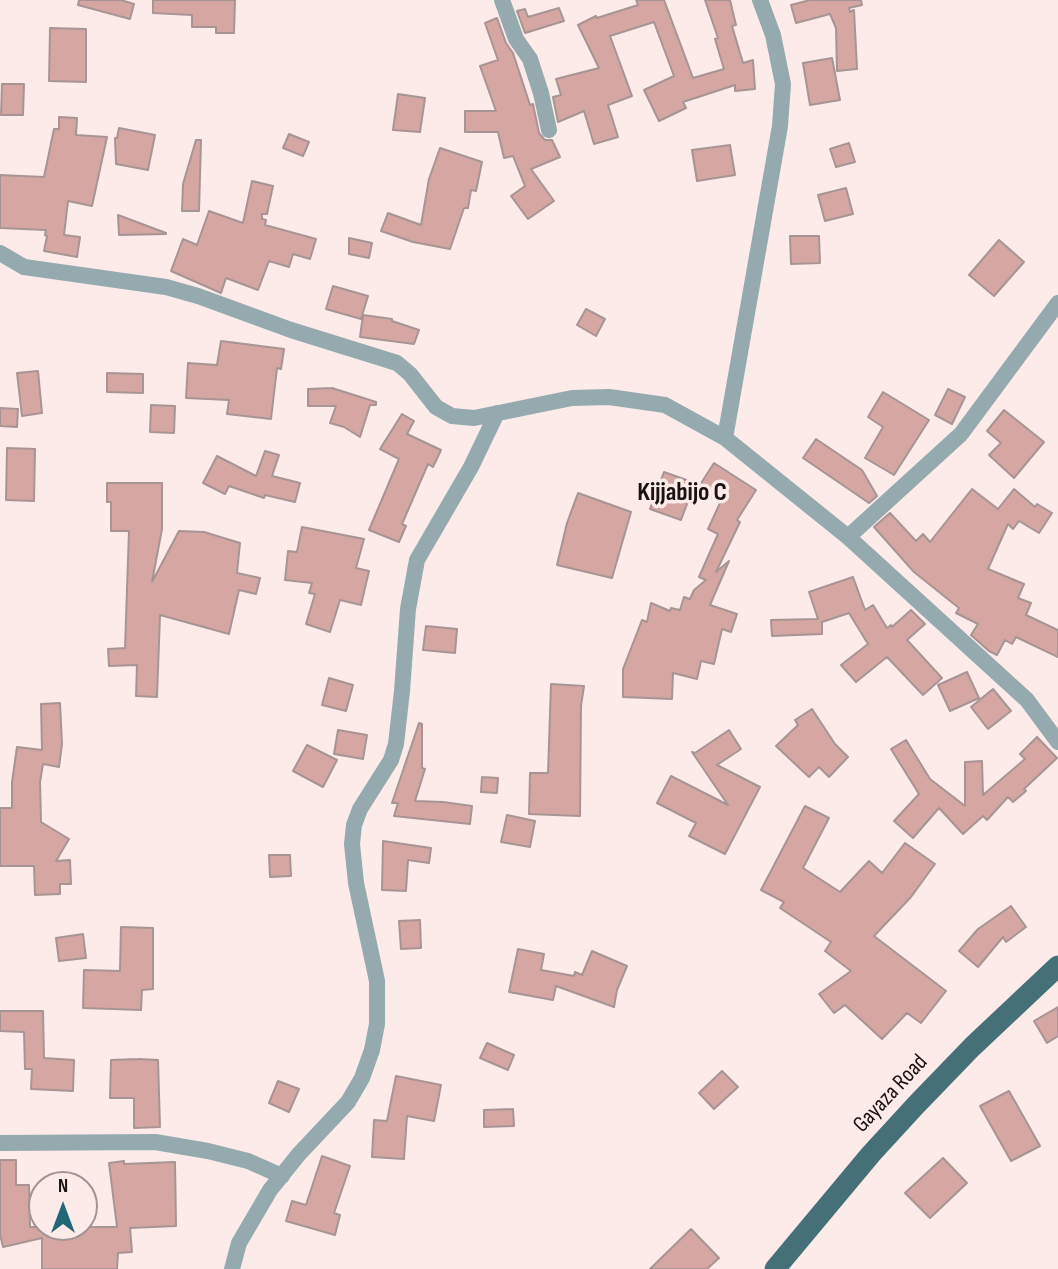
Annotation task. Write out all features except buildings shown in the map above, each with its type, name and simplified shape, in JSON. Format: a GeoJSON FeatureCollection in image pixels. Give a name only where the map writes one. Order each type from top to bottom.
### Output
{"type":"FeatureCollection","features":[{"type":"Feature","properties":{"kind":"main road","name":"Gayaza Road"},"geometry":{"type":"LineString","coordinates":[[775,1269],[862,1164],[916,1105],[972,1047],[1058,966]]}},
{"type":"Feature","properties":{"kind":"street"},"geometry":{"type":"LineString","coordinates":[[502,0],[516,39],[530,59],[549,130]]}},
{"type":"Feature","properties":{"kind":"street"},"geometry":{"type":"LineString","coordinates":[[725,438],[780,126],[783,84],[773,35],[760,0]]}},
{"type":"Feature","properties":{"kind":"street"},"geometry":{"type":"LineString","coordinates":[[0,253],[24,267],[166,287],[397,363],[410,374],[436,407],[452,416],[474,418],[572,398],[629,399],[665,405],[725,438],[848,537],[1027,700],[1058,742]]}},
{"type":"Feature","properties":{"kind":"street"},"geometry":{"type":"LineString","coordinates":[[848,537],[961,434],[1058,303]]}},
{"type":"Feature","properties":{"kind":"street"},"geometry":{"type":"LineString","coordinates":[[232,1269],[239,1243],[270,1190],[348,1102],[362,1078],[372,1050],[377,1024],[377,981],[356,883],[352,844],[354,825],[360,809],[391,760],[396,744],[408,609],[417,560],[471,467],[496,413]]}},
{"type":"Feature","properties":{"kind":"street"},"geometry":{"type":"LineString","coordinates":[[0,1143],[155,1142],[186,1146],[248,1161],[282,1176]]}},
{"type":"Feature","properties":{"kind":"district","name":"Kijjabijo C"},"geometry":{"type":"Point","coordinates":[682,493]}}]}
